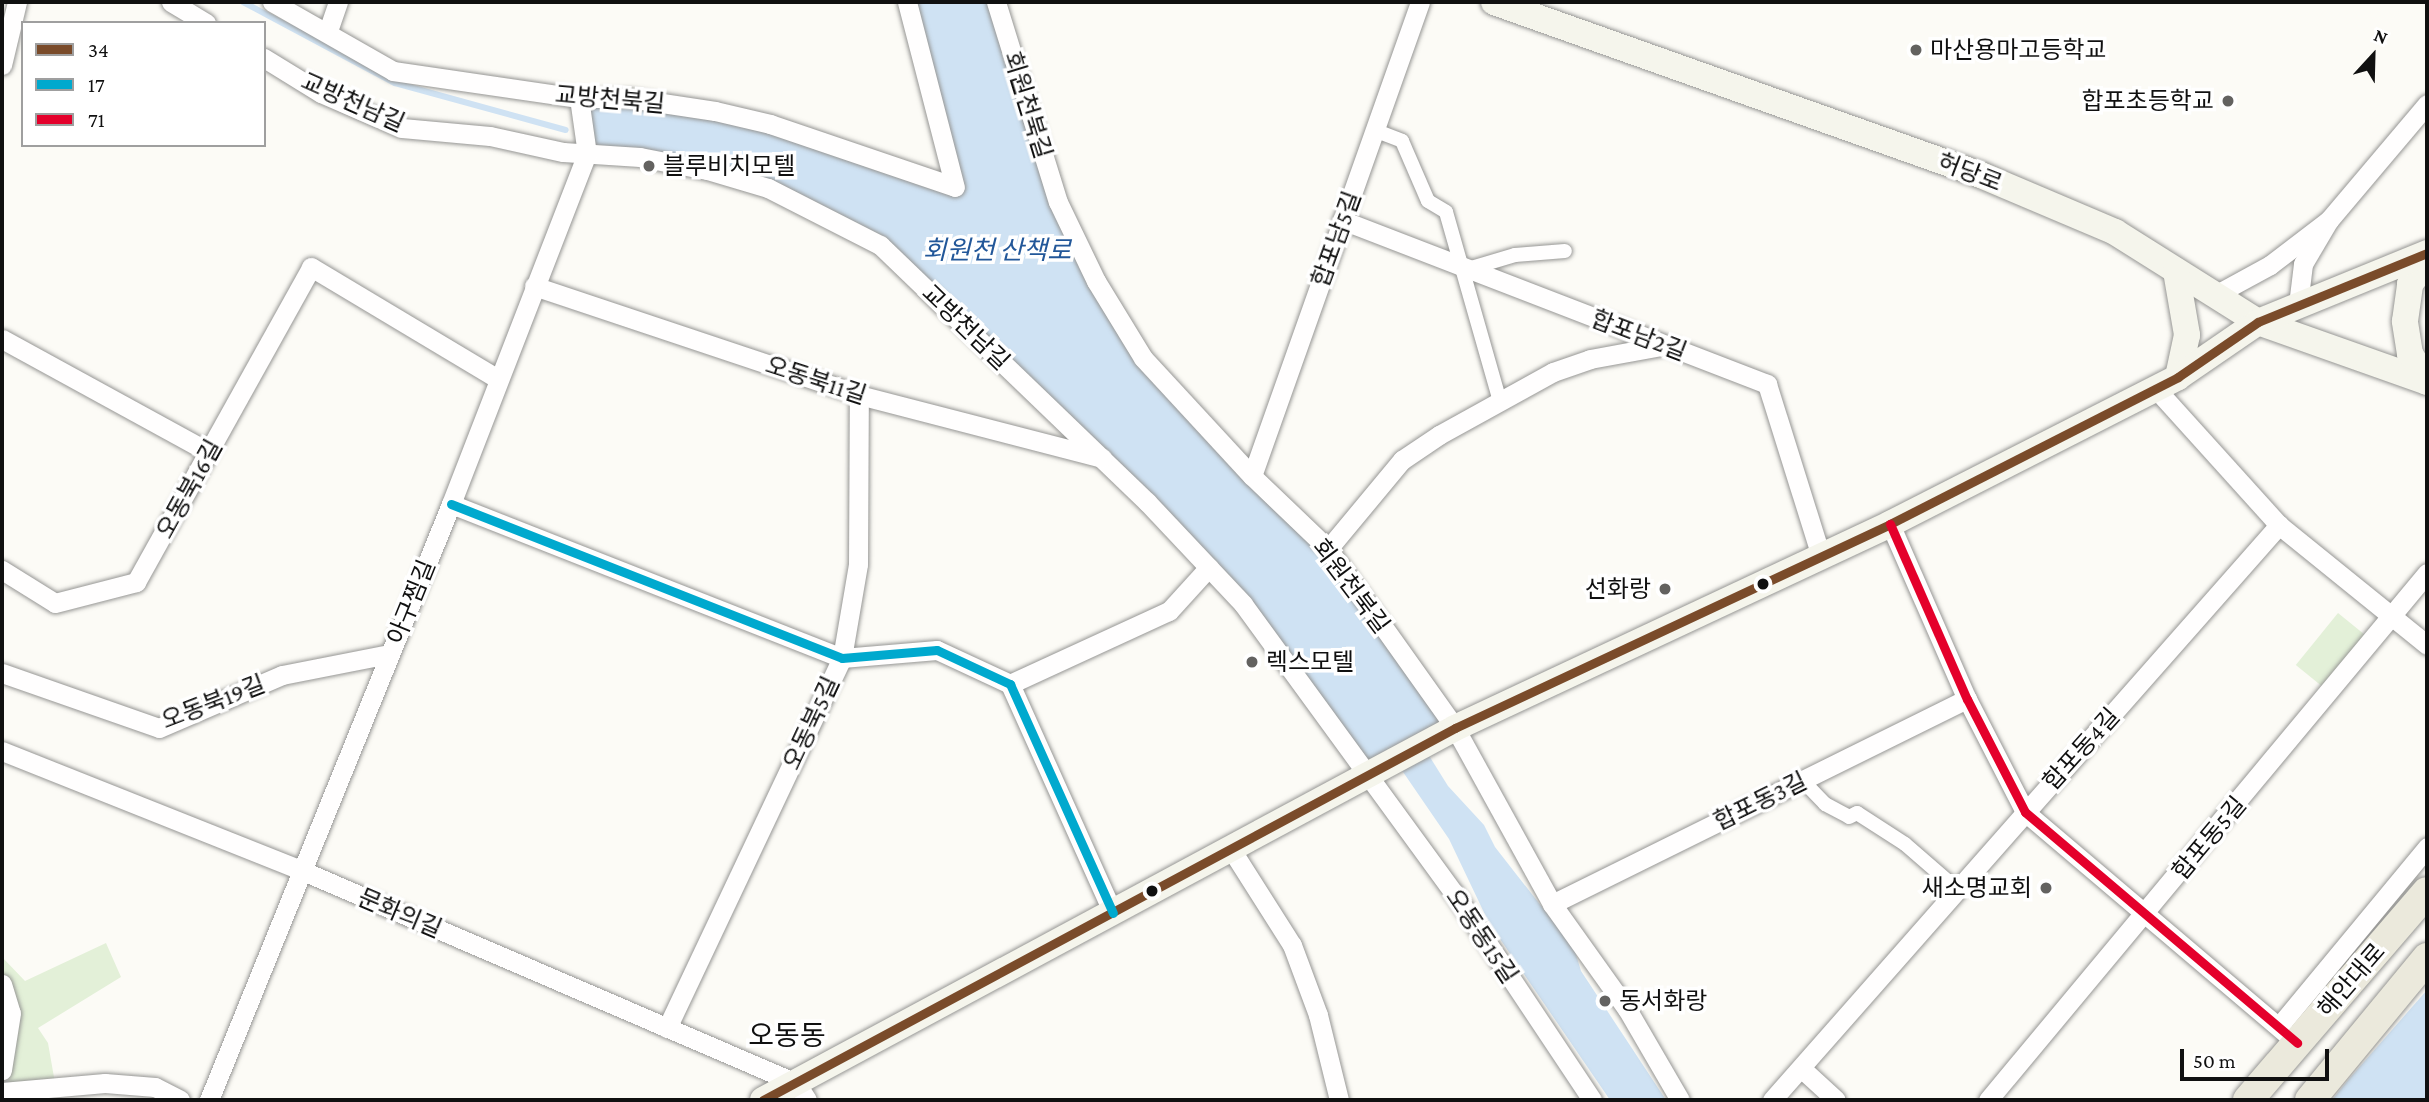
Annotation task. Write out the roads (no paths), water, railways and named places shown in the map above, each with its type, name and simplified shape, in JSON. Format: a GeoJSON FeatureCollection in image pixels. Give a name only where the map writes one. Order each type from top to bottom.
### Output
{"type":"FeatureCollection","features":[{"type":"Feature","properties":{"kind":"main road","name":"허당로"},"geometry":{"type":"LineString","coordinates":[[1494,2],[1981,175],[2115,232],[2258,322],[2427,382]]}},
{"type":"Feature","properties":{"kind":"main road"},"geometry":{"type":"LineString","coordinates":[[764,1100],[797,1094],[1112,913],[1455,728],[1890,524],[2167,383],[2258,322],[2298,303],[2427,253]]}},
{"type":"Feature","properties":{"kind":"main road"},"geometry":{"type":"LineString","coordinates":[[2427,262],[2410,284],[2405,321],[2410,355],[2427,382]]}},
{"type":"Feature","properties":{"kind":"main road"},"geometry":{"type":"LineString","coordinates":[[2167,383],[2187,335],[2176,271]]}},
{"type":"Feature","properties":{"kind":"main road","name":"해안대로"},"geometry":{"type":"LineString","coordinates":[[2248,1100],[2289,1034],[2427,892]]}},
{"type":"Feature","properties":{"kind":"main road","name":"해안대로"},"geometry":{"type":"LineString","coordinates":[[2310,1100],[2427,958]]}},
{"type":"Feature","properties":{"kind":"street"},"geometry":{"type":"LineString","coordinates":[[2,65],[17,2]]}},
{"type":"Feature","properties":{"kind":"street"},"geometry":{"type":"LineString","coordinates":[[171,2],[203,21]]}},
{"type":"Feature","properties":{"kind":"street","name":"교방천북길"},"geometry":{"type":"LineString","coordinates":[[272,2],[393,71],[579,98],[629,98],[737,116],[955,187],[907,2]]}},
{"type":"Feature","properties":{"kind":"street"},"geometry":{"type":"LineString","coordinates":[[328,32],[338,2]]}},
{"type":"Feature","properties":{"kind":"street","name":"회원천북길"},"geometry":{"type":"LineString","coordinates":[[996,2],[1058,202],[1096,282],[1143,358],[1252,476],[1328,550],[1455,728],[1552,904],[1627,1009],[1680,1100]]}},
{"type":"Feature","properties":{"kind":"street","name":"합포남5길"},"geometry":{"type":"LineString","coordinates":[[1252,476],[1420,2]]}},
{"type":"Feature","properties":{"kind":"street","name":"교방천남길"},"geometry":{"type":"LineString","coordinates":[[266,59],[321,93],[402,128],[490,136],[587,154],[640,157],[768,188],[868,238],[1103,458],[1243,604],[1365,776]]}},
{"type":"Feature","properties":{"kind":"street"},"geometry":{"type":"LineString","coordinates":[[579,98],[587,154]]}},
{"type":"Feature","properties":{"kind":"street"},"geometry":{"type":"LineString","coordinates":[[2298,303],[2303,264],[2329,220],[2427,104]]}},
{"type":"Feature","properties":{"kind":"street"},"geometry":{"type":"LineString","coordinates":[[1374,130],[1402,141],[1428,201],[1446,212],[1464,267],[1500,402]]}},
{"type":"Feature","properties":{"kind":"street","name":"아구찜길"},"geometry":{"type":"LineString","coordinates":[[209,1100],[451,504],[587,154]]}},
{"type":"Feature","properties":{"kind":"street","name":"합포남2길"},"geometry":{"type":"LineString","coordinates":[[1342,220],[1767,384],[1821,556]]}},
{"type":"Feature","properties":{"kind":"street"},"geometry":{"type":"LineString","coordinates":[[2215,295],[2270,265],[2329,220]]}},
{"type":"Feature","properties":{"kind":"street"},"geometry":{"type":"LineString","coordinates":[[1464,267],[1515,256],[1565,251]]}},
{"type":"Feature","properties":{"kind":"street","name":"오동북16길"},"geometry":{"type":"LineString","coordinates":[[2,570],[55,603],[136,582],[311,267],[498,379]]}},
{"type":"Feature","properties":{"kind":"street","name":"오동북11길"},"geometry":{"type":"LineString","coordinates":[[534,286],[859,395],[1103,458]]}},
{"type":"Feature","properties":{"kind":"street"},"geometry":{"type":"LineString","coordinates":[[2,339],[208,452]]}},
{"type":"Feature","properties":{"kind":"street"},"geometry":{"type":"LineString","coordinates":[[1328,550],[1402,460],[1553,372],[1590,359],[1666,345]]}},
{"type":"Feature","properties":{"kind":"street"},"geometry":{"type":"LineString","coordinates":[[2167,383],[2279,525],[2427,645]]}},
{"type":"Feature","properties":{"kind":"street","name":"오동북5길"},"geometry":{"type":"LineString","coordinates":[[667,1028],[842,659],[858,564],[859,395]]}},
{"type":"Feature","properties":{"kind":"street"},"geometry":{"type":"LineString","coordinates":[[451,504],[842,659],[937,650],[1010,684],[1112,913]]}},
{"type":"Feature","properties":{"kind":"street"},"geometry":{"type":"LineString","coordinates":[[1890,524],[1967,699],[2025,812],[2289,1034],[2427,846]]}},
{"type":"Feature","properties":{"kind":"street","name":"합포동4길"},"geometry":{"type":"LineString","coordinates":[[1772,1100],[2279,525]]}},
{"type":"Feature","properties":{"kind":"street"},"geometry":{"type":"LineString","coordinates":[[1010,684],[1169,611],[1209,568]]}},
{"type":"Feature","properties":{"kind":"street","name":"합포동5길"},"geometry":{"type":"LineString","coordinates":[[1988,1100],[2427,573]]}},
{"type":"Feature","properties":{"kind":"street","name":"오동북19길"},"geometry":{"type":"LineString","coordinates":[[2,673],[159,727],[282,675],[389,654]]}},
{"type":"Feature","properties":{"kind":"street","name":"합포동3길"},"geometry":{"type":"LineString","coordinates":[[1552,904],[1967,699]]}},
{"type":"Feature","properties":{"kind":"street","name":"문화의길"},"geometry":{"type":"LineString","coordinates":[[2,751],[303,871],[667,1028],[797,1094]]}},
{"type":"Feature","properties":{"kind":"street","name":"오동동15길"},"geometry":{"type":"LineString","coordinates":[[1365,776],[1454,893],[1592,1100]]}},
{"type":"Feature","properties":{"kind":"street"},"geometry":{"type":"LineString","coordinates":[[1802,780],[1825,804],[1849,817],[1857,813],[1905,844],[1957,889]]}},
{"type":"Feature","properties":{"kind":"street"},"geometry":{"type":"LineString","coordinates":[[1231,849],[1292,945],[1318,1015],[1339,1100]]}},
{"type":"Feature","properties":{"kind":"street"},"geometry":{"type":"LineString","coordinates":[[2,984],[11,1013],[2,1070]]}},
{"type":"Feature","properties":{"kind":"street"},"geometry":{"type":"LineString","coordinates":[[1801,1068],[1836,1100]]}},
{"type":"Feature","properties":{"kind":"street"},"geometry":{"type":"LineString","coordinates":[[2,1092],[105,1083],[155,1087],[180,1100]]}},
{"type":"Feature","properties":{"kind":"water","name":"회원천 산책로"},"geometry":{"type":"Polygon","coordinates":[[[908,2],[997,2],[1052,188],[1143,358],[1328,549],[1455,728],[1423,746],[1448,786],[1484,825],[1495,847],[1574,948],[1581,971],[1666,1100],[1610,1100],[1489,923],[1449,839],[1401,769],[1365,776],[1243,604],[880,245],[768,188],[587,154],[579,98],[715,111],[954,187],[908,2]]]}},
{"type":"Feature","properties":{"kind":"water"},"geometry":{"type":"Polygon","coordinates":[[[2427,990],[2427,1100],[2332,1100],[2348,1080],[2427,990]]]}},
{"type":"Feature","properties":{"kind":"waterway"},"geometry":{"type":"LineString","coordinates":[[243,2],[395,83],[566,130]]}},
{"type":"Feature","properties":{"kind":"place","name":"마산용마고등학교"},"geometry":{"type":"Point","coordinates":[1916,50]}},
{"type":"Feature","properties":{"kind":"place","name":"합포초등학교"},"geometry":{"type":"Point","coordinates":[2228,101]}},
{"type":"Feature","properties":{"kind":"place","name":"블루비치모텔"},"geometry":{"type":"Point","coordinates":[649,166]}},
{"type":"Feature","properties":{"kind":"place","name":"선화랑"},"geometry":{"type":"Point","coordinates":[1665,589]}},
{"type":"Feature","properties":{"kind":"place","name":"렉스모텔"},"geometry":{"type":"Point","coordinates":[1252,662]}},
{"type":"Feature","properties":{"kind":"place","name":"새소명교회"},"geometry":{"type":"Point","coordinates":[2046,888]}},
{"type":"Feature","properties":{"kind":"place","name":"동서화랑"},"geometry":{"type":"Point","coordinates":[1605,1001]}},
{"type":"Feature","properties":{"kind":"district","name":"오동동"},"geometry":{"type":"Point","coordinates":[787,1036]}}]}
